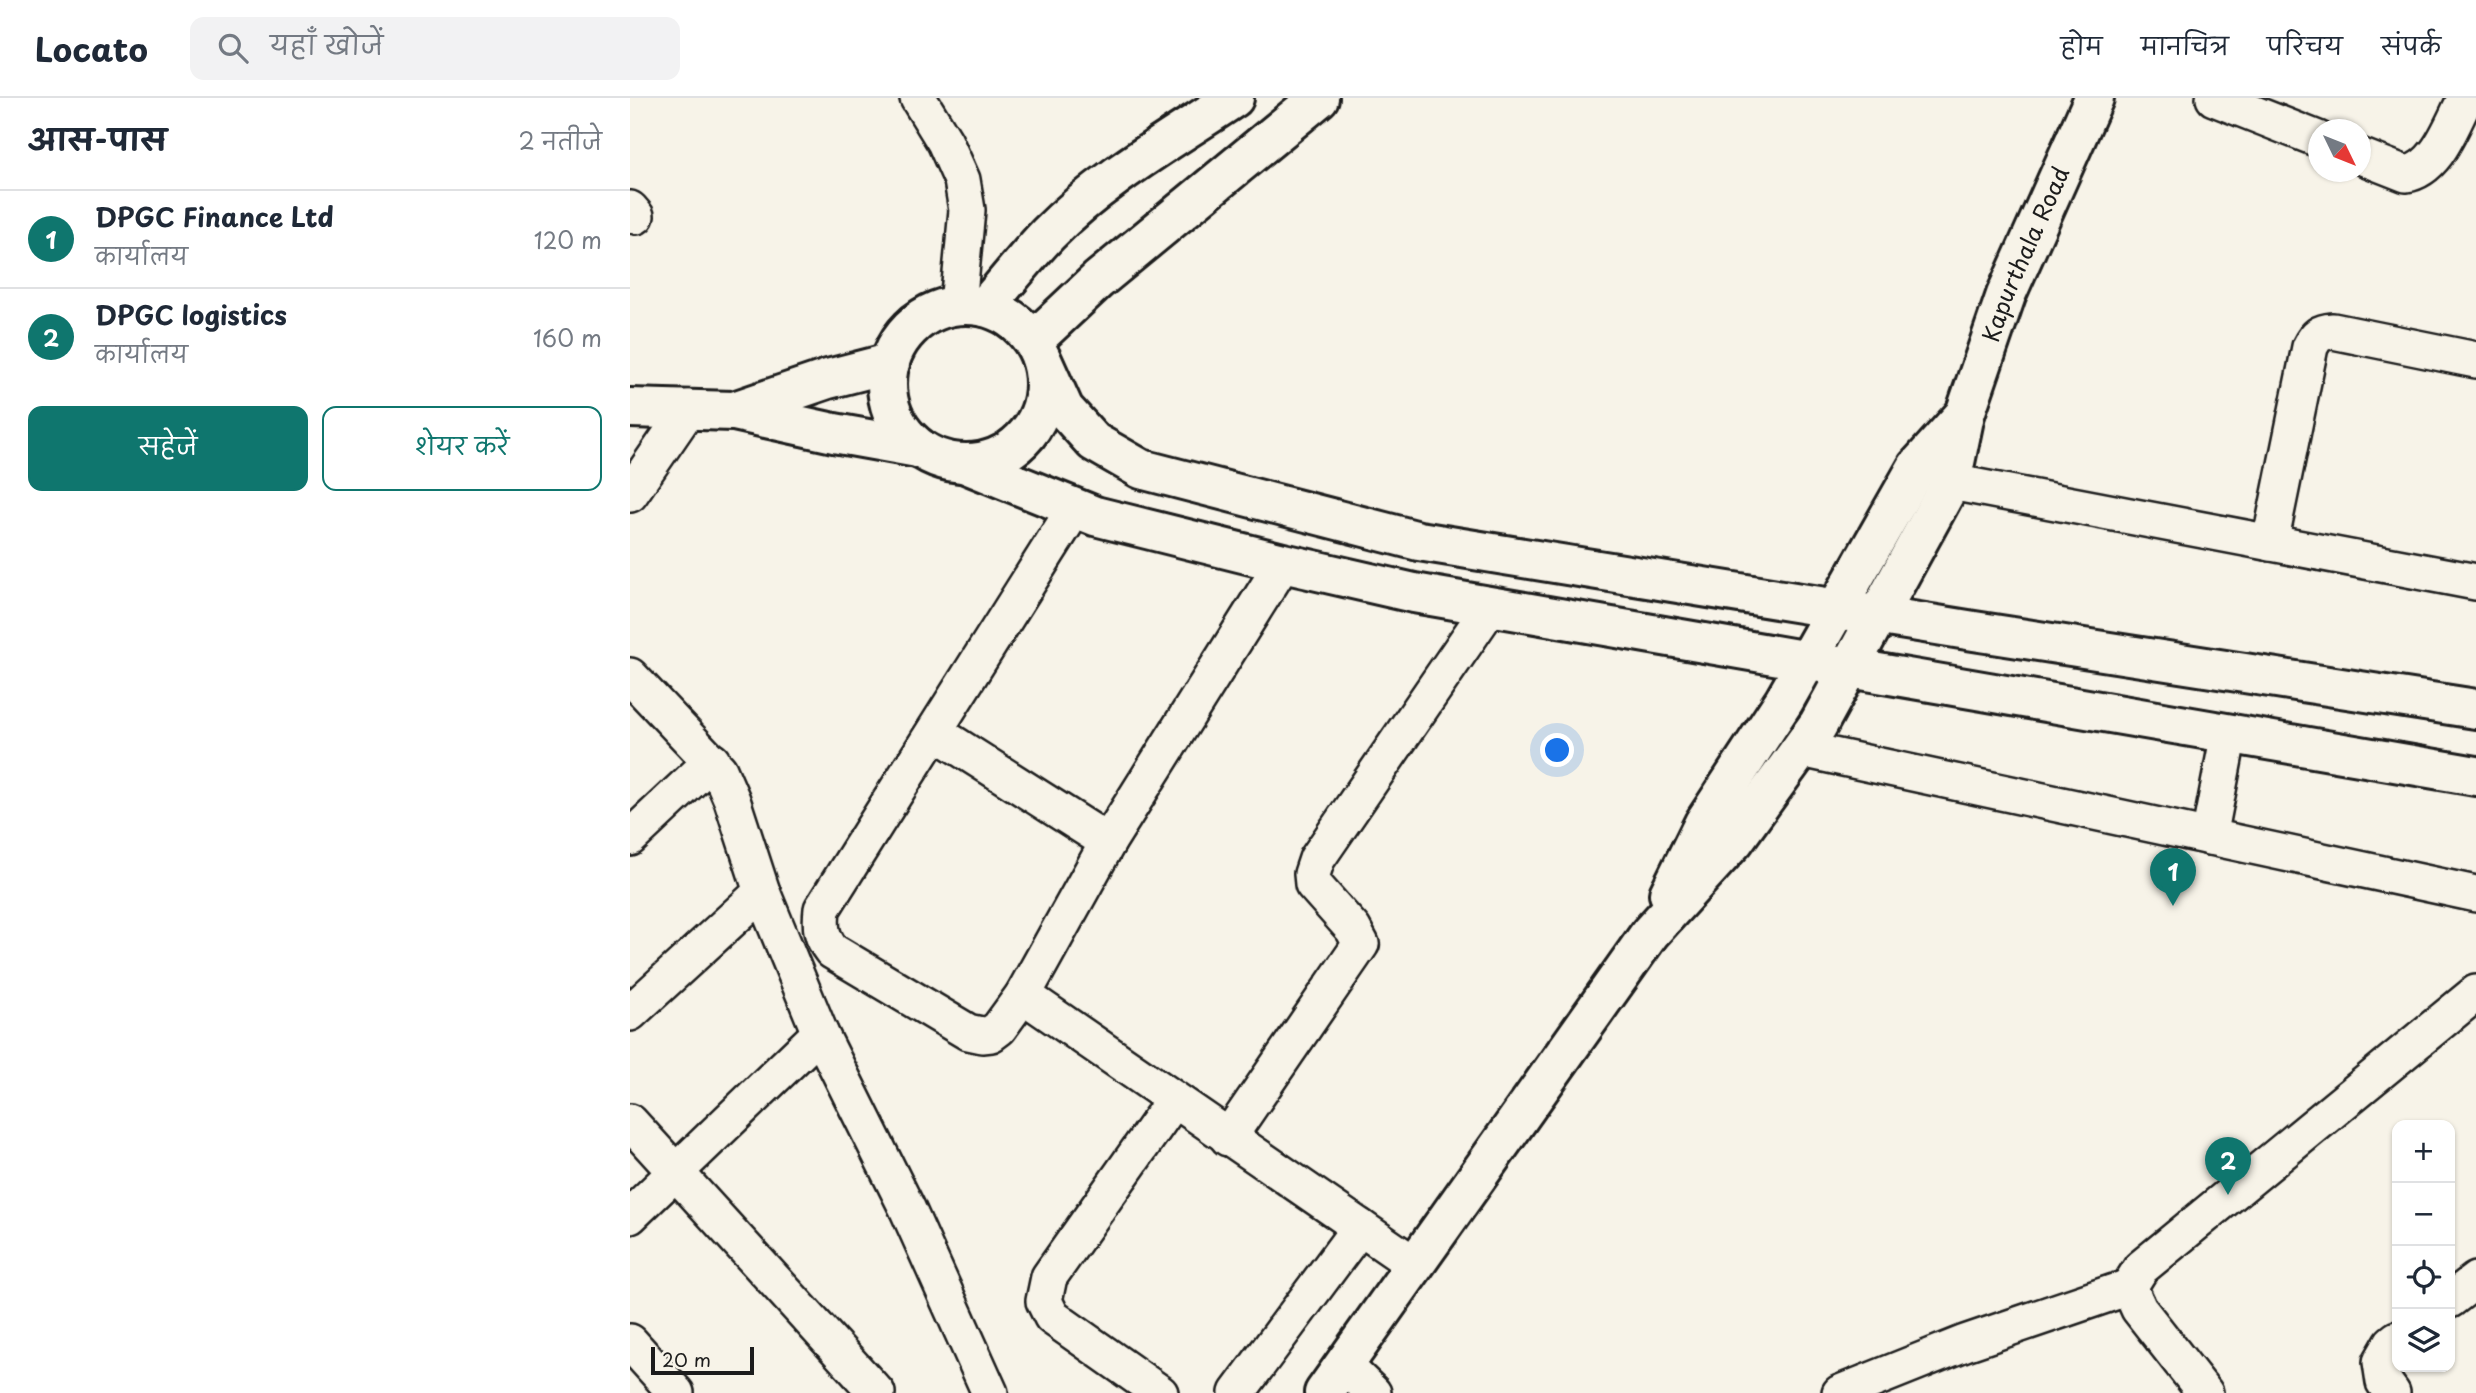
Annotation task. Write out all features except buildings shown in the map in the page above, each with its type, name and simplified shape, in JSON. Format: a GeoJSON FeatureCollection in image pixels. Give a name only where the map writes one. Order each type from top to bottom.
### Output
{"type":"FeatureCollection","features":[{"type":"Feature","properties":{"kind":"main road"},"geometry":{"type":"LineString","coordinates":[[972,306],[1090,197],[1142,158],[1234,98]]}},
{"type":"Feature","properties":{"kind":"main road"},"geometry":{"type":"LineString","coordinates":[[1037,349],[1098,280],[1319,98]]}},
{"type":"Feature","properties":{"kind":"main road","name":"Kapurthala Road"},"geometry":{"type":"LineString","coordinates":[[1650,933],[1734,841],[1818,725],[1951,482],[1965,414],[2006,295],[2094,98]]}},
{"type":"Feature","properties":{"kind":"main road"},"geometry":{"type":"LineString","coordinates":[[2476,709],[1419,541],[1141,469],[1094,442],[1064,410],[1037,349],[1006,315],[972,306],[928,314],[901,339],[890,363],[885,391],[903,433],[918,448],[936,458],[966,464],[1095,516],[1283,563],[1490,607],[2476,776]]}},
{"type":"Feature","properties":{"kind":"main road"},"geometry":{"type":"LineString","coordinates":[[966,464],[989,460],[1015,446],[1031,430],[1043,401],[1044,374],[1037,349]]}},
{"type":"Feature","properties":{"kind":"main road"},"geometry":{"type":"LineString","coordinates":[[734,411],[828,379],[890,363]]}},
{"type":"Feature","properties":{"kind":"main road"},"geometry":{"type":"LineString","coordinates":[[630,408],[734,411],[918,448]]}},
{"type":"Feature","properties":{"kind":"main road"},"geometry":{"type":"LineString","coordinates":[[1334,1379],[1650,933],[1704,823],[1808,661],[1917,467],[1965,414]]}},
{"type":"Feature","properties":{"kind":"street"},"geometry":{"type":"LineString","coordinates":[[918,98],[945,142],[964,190],[972,306]]}},
{"type":"Feature","properties":{"kind":"street"},"geometry":{"type":"LineString","coordinates":[[2214,98],[2308,135]]}},
{"type":"Feature","properties":{"kind":"street"},"geometry":{"type":"LineString","coordinates":[[2371,160],[2406,174],[2423,167],[2437,152],[2466,98]]}},
{"type":"Feature","properties":{"kind":"street"},"geometry":{"type":"LineString","coordinates":[[2270,543],[2310,347],[2315,336],[2333,331],[2476,360]]}},
{"type":"Feature","properties":{"kind":"street"},"geometry":{"type":"LineString","coordinates":[[630,495],[689,408]]}},
{"type":"Feature","properties":{"kind":"street"},"geometry":{"type":"LineString","coordinates":[[1951,482],[2476,582]]}},
{"type":"Feature","properties":{"kind":"street"},"geometry":{"type":"LineString","coordinates":[[1075,508],[822,909],[822,939],[832,951],[968,1032],[991,1034],[999,1028],[1023,995],[1108,842],[1283,563]]}},
{"type":"Feature","properties":{"kind":"street"},"geometry":{"type":"LineString","coordinates":[[1228,1138],[1361,944],[1353,929],[1313,884],[1312,874],[1317,859],[1490,607]]}},
{"type":"Feature","properties":{"kind":"street"},"geometry":{"type":"LineString","coordinates":[[630,676],[712,761],[732,800],[762,892],[820,1032],[907,1208],[987,1391]]}},
{"type":"Feature","properties":{"kind":"street"},"geometry":{"type":"LineString","coordinates":[[935,732],[1108,842]]}},
{"type":"Feature","properties":{"kind":"street"},"geometry":{"type":"LineString","coordinates":[[2210,837],[2229,733]]}},
{"type":"Feature","properties":{"kind":"street"},"geometry":{"type":"LineString","coordinates":[[1801,749],[2476,894]]}},
{"type":"Feature","properties":{"kind":"street"},"geometry":{"type":"LineString","coordinates":[[630,838],[712,761]]}},
{"type":"Feature","properties":{"kind":"street"},"geometry":{"type":"LineString","coordinates":[[630,1013],[762,892]]}},
{"type":"Feature","properties":{"kind":"street"},"geometry":{"type":"LineString","coordinates":[[1840,1393],[1965,1343],[2129,1287],[2141,1268],[2476,993]]}},
{"type":"Feature","properties":{"kind":"street"},"geometry":{"type":"LineString","coordinates":[[1023,995],[1415,1265]]}},
{"type":"Feature","properties":{"kind":"street"},"geometry":{"type":"LineString","coordinates":[[630,1216],[820,1032]]}},
{"type":"Feature","properties":{"kind":"street"},"geometry":{"type":"LineString","coordinates":[[1160,1393],[1052,1317],[1044,1301],[1049,1277],[1174,1100]]}},
{"type":"Feature","properties":{"kind":"street"},"geometry":{"type":"LineString","coordinates":[[630,1122],[877,1393]]}},
{"type":"Feature","properties":{"kind":"street"},"geometry":{"type":"LineString","coordinates":[[1237,1393],[1360,1227]]}},
{"type":"Feature","properties":{"kind":"street"},"geometry":{"type":"LineString","coordinates":[[2455,1296],[2476,1280]]}},
{"type":"Feature","properties":{"kind":"street"},"geometry":{"type":"LineString","coordinates":[[2129,1287],[2139,1309],[2205,1393]]}},
{"type":"Feature","properties":{"kind":"street"},"geometry":{"type":"LineString","coordinates":[[630,1342],[676,1393]]}},
{"type":"Feature","properties":{"kind":"street"},"geometry":{"type":"LineString","coordinates":[[2392,1343],[2381,1362],[2384,1381],[2392,1393]]}},
{"type":"Feature","properties":{"kind":"street"},"geometry":{"type":"LineString","coordinates":[[1334,1379],[1373,1393]]}},
{"type":"Feature","properties":{"kind":"place","name":"DPGC Finance Ltd"},"geometry":{"type":"Point","coordinates":[2173,906]}},
{"type":"Feature","properties":{"kind":"place","name":"DPGC logistics"},"geometry":{"type":"Point","coordinates":[2228,1195]}}]}
